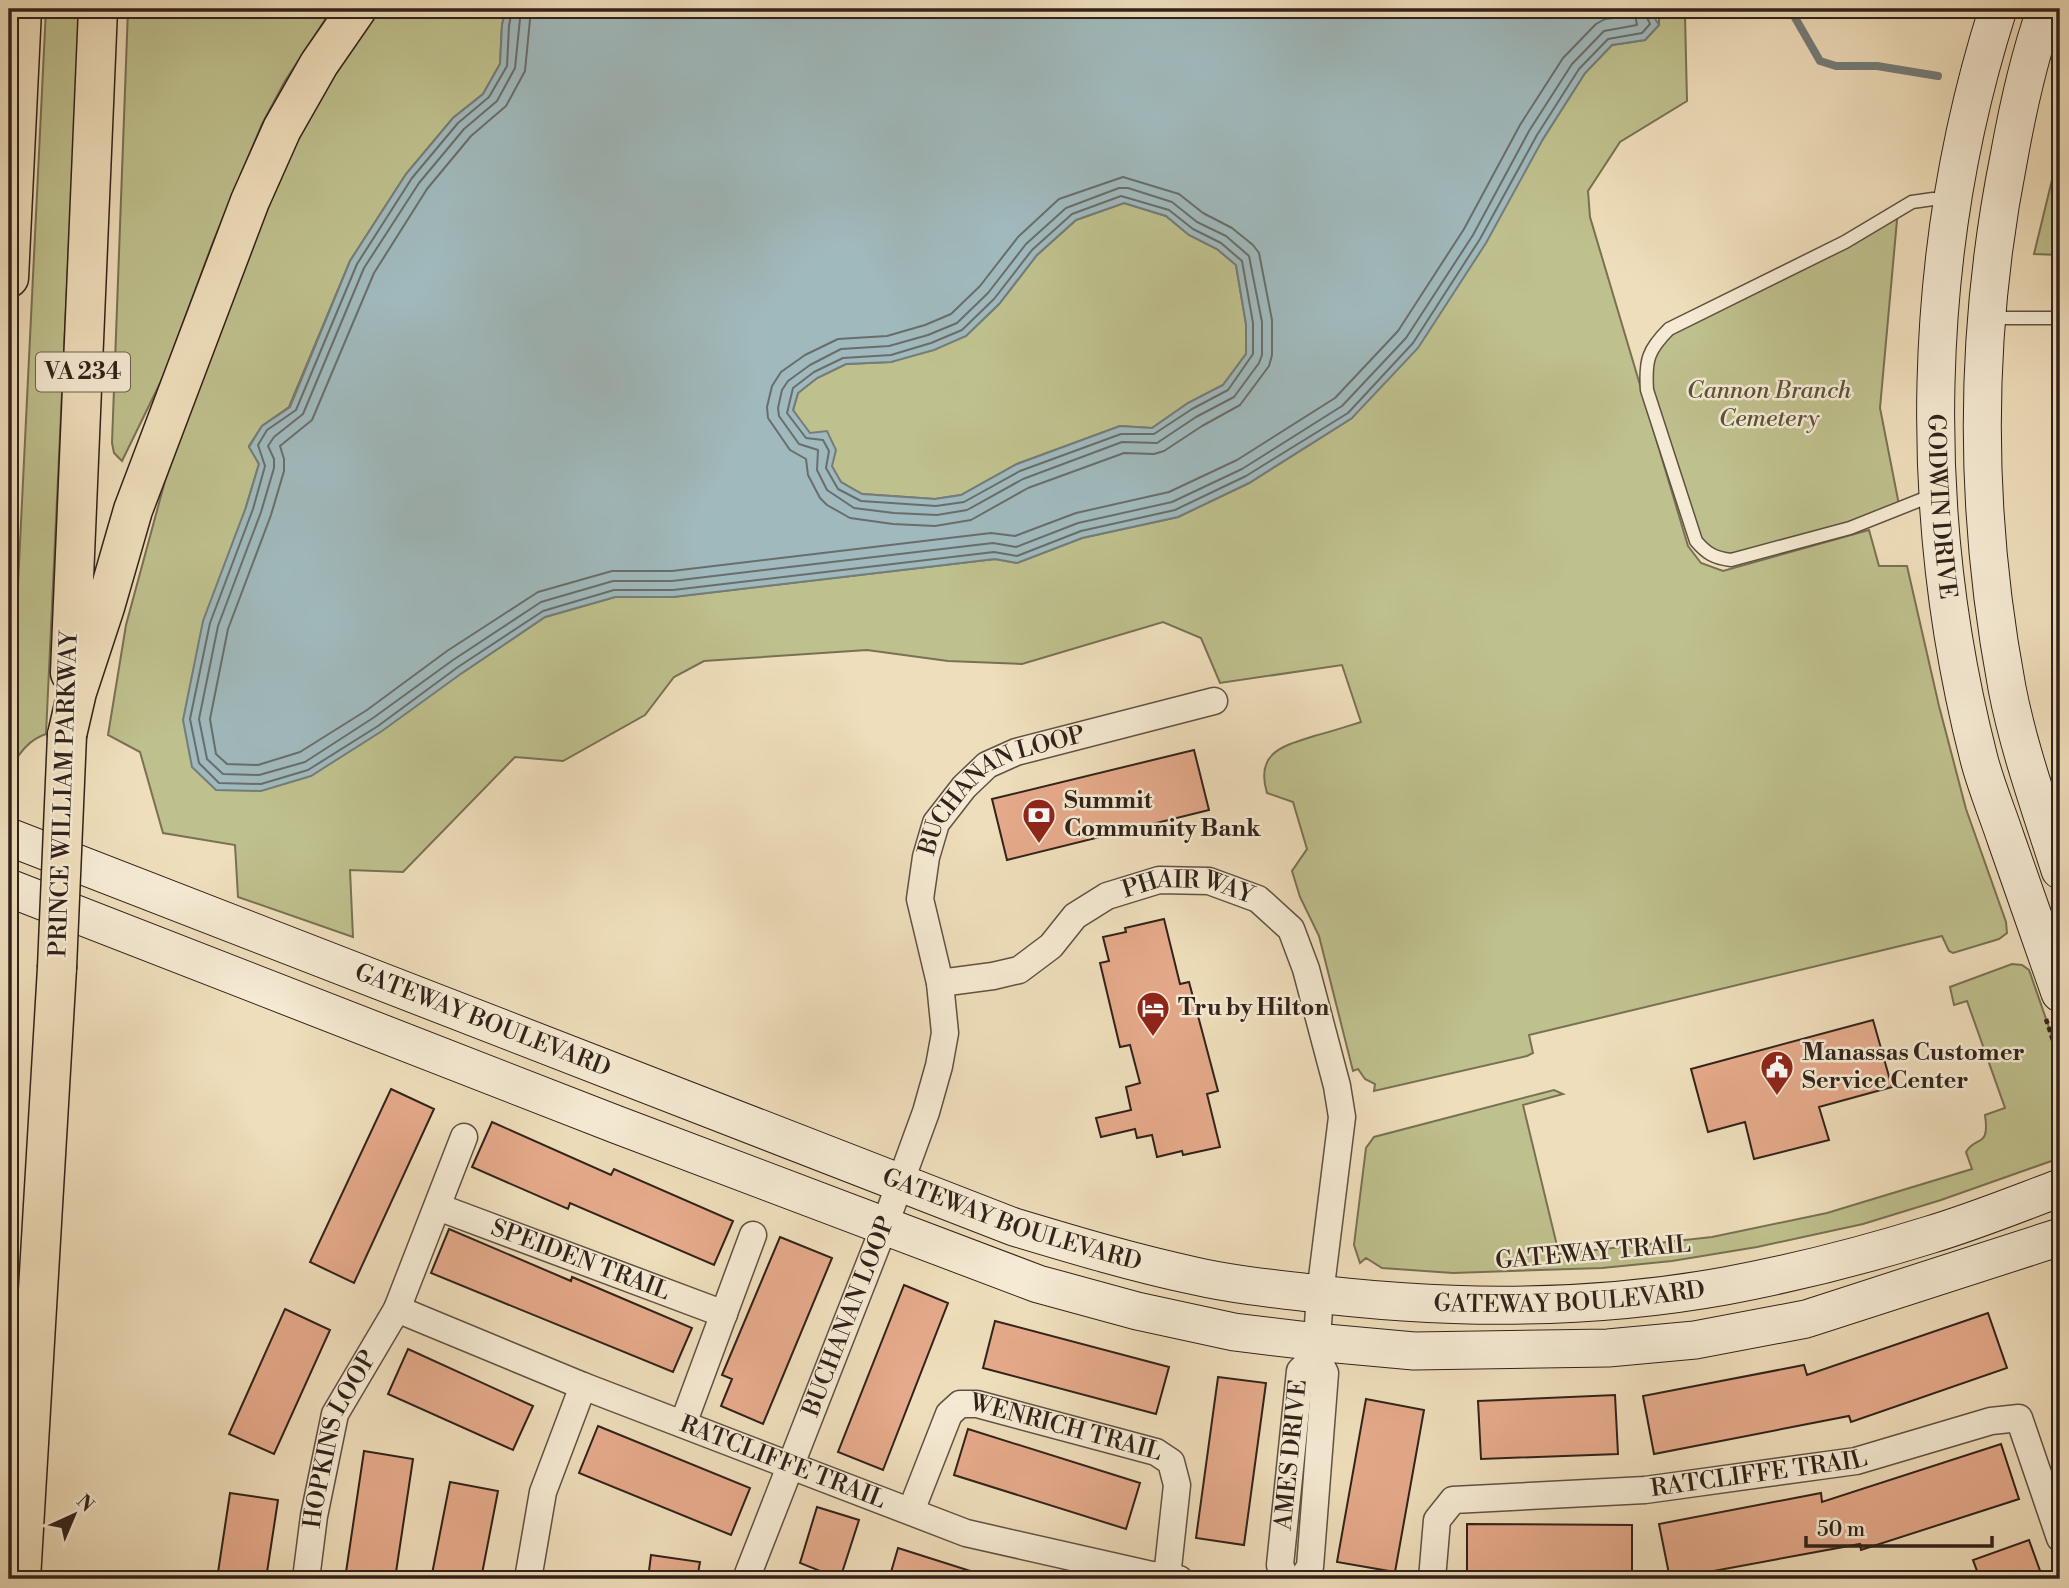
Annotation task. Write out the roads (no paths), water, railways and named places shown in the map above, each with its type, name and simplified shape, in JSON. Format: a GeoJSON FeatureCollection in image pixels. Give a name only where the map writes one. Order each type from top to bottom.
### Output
{"type":"FeatureCollection","features":[{"type":"Feature","properties":{"kind":"highway"},"geometry":{"type":"LineString","coordinates":[[9,278],[22,9]]}},
{"type":"Feature","properties":{"kind":"highway","name":"PRINCE WILLIAM PARKWAY"},"geometry":{"type":"LineString","coordinates":[[21,1579],[57,968],[98,9]]}},
{"type":"Feature","properties":{"kind":"highway"},"geometry":{"type":"LineString","coordinates":[[67,735],[77,692],[133,510],[250,201],[282,129],[319,64],[356,9]]}},
{"type":"Feature","properties":{"kind":"street","name":"GODWIN DRIVE"},"geometry":{"type":"LineString","coordinates":[[1998,9],[1986,48],[1953,201],[1945,255],[1937,346],[1936,494],[1944,574],[1962,688],[1980,762],[2060,993]]}},
{"type":"Feature","properties":{"kind":"street","name":"GODWIN DRIVE"},"geometry":{"type":"LineString","coordinates":[[2046,9],[2019,103],[1998,212],[1986,318],[1981,396],[1983,488],[1998,636],[2007,691],[2060,870]]}},
{"type":"Feature","properties":{"kind":"street"},"geometry":{"type":"LineString","coordinates":[[1936,494],[1983,488]]}},
{"type":"Feature","properties":{"kind":"street","name":"BUCHANAN LOOP"},"geometry":{"type":"LineString","coordinates":[[746,1579],[884,1227],[926,1112],[939,1066],[945,1033],[940,983],[920,898],[926,857],[936,823],[964,787],[987,765],[1016,752],[1214,701]]}},
{"type":"Feature","properties":{"kind":"street","name":"GATEWAY BOULEVARD"},"geometry":{"type":"LineString","coordinates":[[9,838],[1014,1227],[1110,1256],[1198,1277],[1412,1304],[1511,1306],[1636,1297],[1724,1286],[1823,1265],[1930,1235],[2060,1188]]}},
{"type":"Feature","properties":{"kind":"street","name":"PHAIR WAY"},"geometry":{"type":"LineString","coordinates":[[940,983],[1019,970],[1051,946],[1075,916],[1107,896],[1159,880],[1209,881],[1258,899],[1291,929],[1306,969],[1337,1086],[1342,1117],[1320,1294]]}},
{"type":"Feature","properties":{"kind":"street","name":"GATEWAY BOULEVARD"},"geometry":{"type":"LineString","coordinates":[[9,888],[884,1227],[1038,1284],[1138,1311],[1317,1349],[1608,1348],[1695,1340],[1806,1319],[2060,1237]]}},
{"type":"Feature","properties":{"kind":"street"},"geometry":{"type":"LineString","coordinates":[[397,1309],[464,1137]]}},
{"type":"Feature","properties":{"kind":"street","name":"SPEIDEN TRAIL"},"geometry":{"type":"LineString","coordinates":[[438,1206],[724,1314]]}},
{"type":"Feature","properties":{"kind":"street"},"geometry":{"type":"LineString","coordinates":[[683,1424],[754,1235]]}},
{"type":"Feature","properties":{"kind":"street"},"geometry":{"type":"LineString","coordinates":[[1317,1349],[1320,1294]]}},
{"type":"Feature","properties":{"kind":"street","name":"RATCLIFFE TRAIL"},"geometry":{"type":"LineString","coordinates":[[397,1309],[583,1386],[966,1533],[1127,1574],[1173,1578]]}},
{"type":"Feature","properties":{"kind":"street","name":"HOPKINS LOOP"},"geometry":{"type":"LineString","coordinates":[[306,1579],[314,1517],[335,1414],[397,1309]]}},
{"type":"Feature","properties":{"kind":"street","name":"AMES DRIVE"},"geometry":{"type":"LineString","coordinates":[[1286,1579],[1280,1565],[1300,1371],[1317,1349]]}},
{"type":"Feature","properties":{"kind":"street","name":"AMES DRIVE"},"geometry":{"type":"LineString","coordinates":[[1302,1579],[1310,1567],[1325,1373],[1317,1349]]}},
{"type":"Feature","properties":{"kind":"street"},"geometry":{"type":"LineString","coordinates":[[528,1579],[543,1492],[583,1386]]}},
{"type":"Feature","properties":{"kind":"street","name":"WENRICH TRAIL"},"geometry":{"type":"LineString","coordinates":[[911,1511],[949,1414],[960,1404],[977,1404],[1156,1452],[1171,1462],[1177,1485],[1173,1578]]}},
{"type":"Feature","properties":{"kind":"street","name":"RATCLIFFE TRAIL"},"geometry":{"type":"LineString","coordinates":[[1432,1579],[1437,1520],[1453,1500],[1645,1490],[1842,1463],[1991,1422],[2019,1418],[2060,1538]]}},
{"type":"Feature","properties":{"kind":"lane"},"geometry":{"type":"LineString","coordinates":[[1936,494],[1850,528],[1731,560],[1718,559],[1705,552],[1696,541],[1647,390],[1646,372],[1648,355],[1669,329],[1845,242],[1912,202],[1933,199],[1953,201]]}},
{"type":"Feature","properties":{"kind":"lane"},"geometry":{"type":"LineString","coordinates":[[1986,318],[2060,318]]}},
{"type":"Feature","properties":{"kind":"water"},"geometry":{"type":"Polygon","coordinates":[[[506,9],[1649,9],[1659,25],[1645,40],[1612,45],[1585,73],[1543,139],[1486,243],[1418,348],[1352,418],[1249,483],[1178,517],[1082,538],[1017,563],[995,559],[673,597],[615,597],[545,617],[382,731],[311,776],[261,791],[216,790],[192,767],[183,720],[203,621],[246,507],[259,464],[249,447],[262,426],[290,407],[350,261],[406,174],[453,118],[483,94],[500,64],[502,25],[506,9]],[[1124,203],[1076,220],[1037,255],[999,304],[966,336],[934,350],[891,362],[846,364],[817,378],[798,393],[793,410],[810,433],[827,431],[836,450],[832,466],[841,482],[862,494],[935,499],[961,495],[1017,464],[1120,426],[1152,428],[1188,403],[1223,385],[1246,354],[1246,324],[1236,265],[1217,249],[1189,235],[1166,216],[1124,203]]]}},
{"type":"Feature","properties":{"kind":"waterway"},"geometry":{"type":"LineString","coordinates":[[1790,9],[1820,61],[1836,66],[1877,66],[1938,76]]}},
{"type":"Feature","properties":{"kind":"place","name":"Summit Community Bank"},"geometry":{"type":"Point","coordinates":[1039,845]}},
{"type":"Feature","properties":{"kind":"place","name":"Tru by Hilton"},"geometry":{"type":"Point","coordinates":[1153,1038]}},
{"type":"Feature","properties":{"kind":"place","name":"Manassas Customer Service Center"},"geometry":{"type":"Point","coordinates":[1777,1097]}},
{"type":"Feature","properties":{"kind":"park label","name":"Cannon Branch Cemetery"},"geometry":{"type":"Point","coordinates":[1769,405]}}]}
